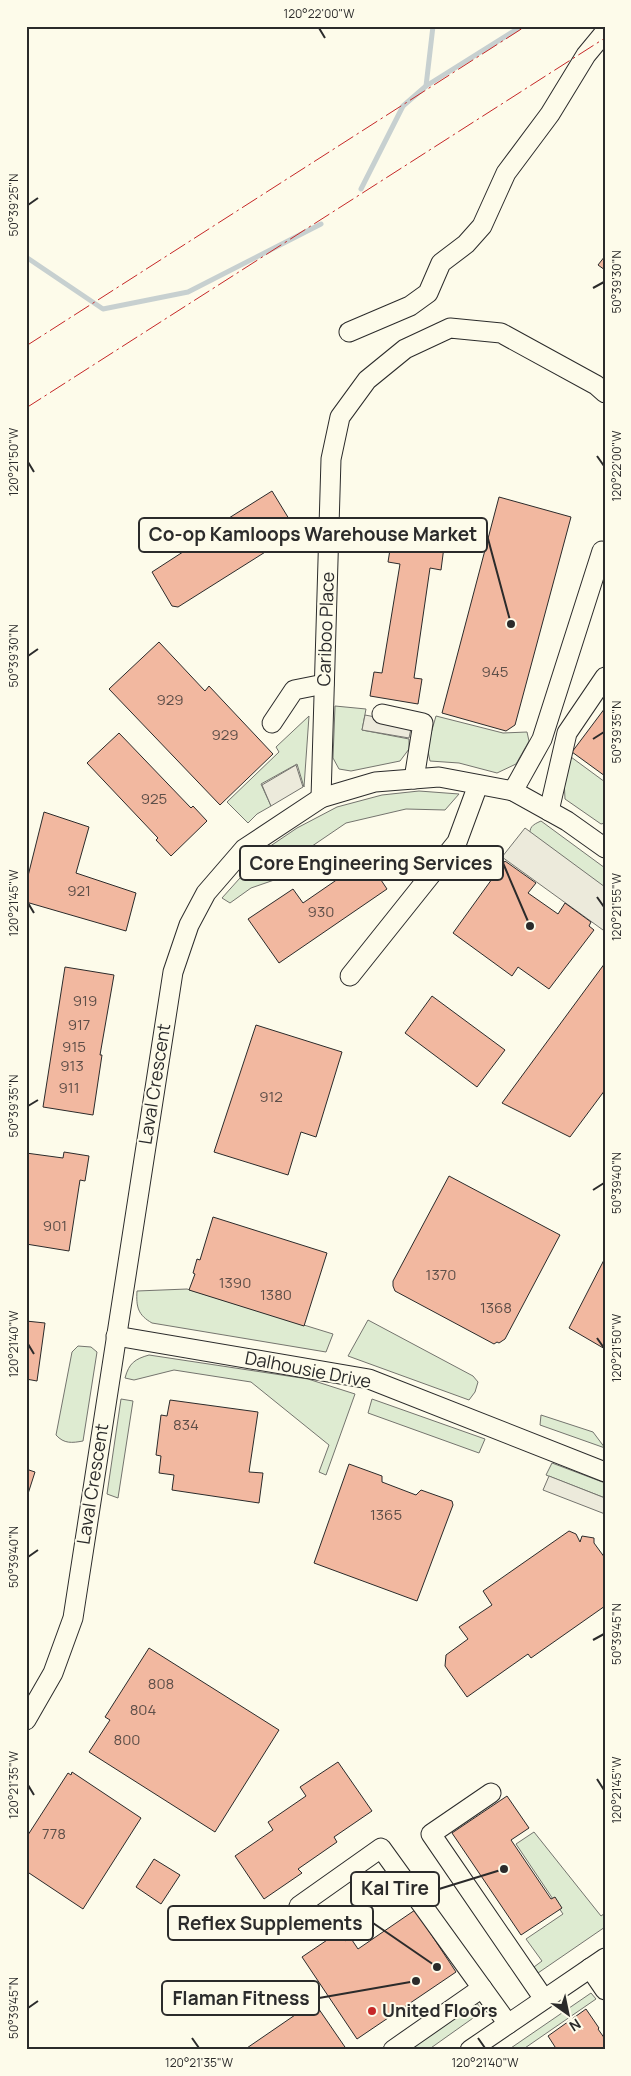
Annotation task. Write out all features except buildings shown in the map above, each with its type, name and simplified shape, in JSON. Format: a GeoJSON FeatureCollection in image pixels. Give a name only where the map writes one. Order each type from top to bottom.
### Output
{"type":"FeatureCollection","features":[{"type":"Feature","properties":{"kind":"street"},"geometry":{"type":"LineString","coordinates":[[350,332],[410,306],[428,293],[441,263],[466,244],[482,226],[506,173],[550,114],[586,55],[605,32]]}},
{"type":"Feature","properties":{"kind":"street","name":"Cariboo Place"},"geometry":{"type":"LineString","coordinates":[[321,798],[331,460],[340,417],[367,380],[405,349],[450,328],[501,333],[596,385],[605,393]]}},
{"type":"Feature","properties":{"kind":"street"},"geometry":{"type":"LineString","coordinates":[[512,791],[542,739],[602,551]]}},
{"type":"Feature","properties":{"kind":"street"},"geometry":{"type":"LineString","coordinates":[[550,811],[567,733],[605,677]]}},
{"type":"Feature","properties":{"kind":"street"},"geometry":{"type":"LineString","coordinates":[[272,723],[294,690],[324,684]]}},
{"type":"Feature","properties":{"kind":"street"},"geometry":{"type":"LineString","coordinates":[[382,714],[423,722],[414,779]]}},
{"type":"Feature","properties":{"kind":"street","name":"Laval Crescent"},"geometry":{"type":"LineString","coordinates":[[26,1720],[53,1673],[73,1618],[173,972],[190,925],[206,893],[244,849],[321,798],[375,782],[439,777],[512,791],[567,820],[605,848]]}},
{"type":"Feature","properties":{"kind":"street"},"geometry":{"type":"LineString","coordinates":[[350,976],[456,842],[478,785]]}},
{"type":"Feature","properties":{"kind":"street","name":"Dalhousie Drive"},"geometry":{"type":"LineString","coordinates":[[116,1336],[369,1379],[605,1472]]}},
{"type":"Feature","properties":{"kind":"street"},"geometry":{"type":"LineString","coordinates":[[492,1793],[431,1834],[544,1999]]}},
{"type":"Feature","properties":{"kind":"street"},"geometry":{"type":"LineString","coordinates":[[299,1906],[381,1848],[508,2024]]}},
{"type":"Feature","properties":{"kind":"street"},"geometry":{"type":"LineString","coordinates":[[470,2050],[597,1963],[605,1990]]}},
{"type":"Feature","properties":{"kind":"street"},"geometry":{"type":"LineString","coordinates":[[393,2050],[482,1988]]}},
{"type":"Feature","properties":{"kind":"green space"},"geometry":{"type":"Polygon","coordinates":[[[335,706],[366,709],[362,730],[409,739],[409,749],[400,761],[351,771],[339,769],[333,758],[335,706]]]}},
{"type":"Feature","properties":{"kind":"green space"},"geometry":{"type":"Polygon","coordinates":[[[309,716],[304,787],[297,764],[261,784],[271,806],[257,814],[248,823],[227,802],[279,752],[276,747],[309,716]]]}},
{"type":"Feature","properties":{"kind":"green space"},"geometry":{"type":"Polygon","coordinates":[[[436,716],[503,733],[527,732],[529,741],[516,764],[497,773],[459,763],[430,761],[427,747],[436,716]]]}},
{"type":"Feature","properties":{"kind":"green space"},"geometry":{"type":"Polygon","coordinates":[[[571,757],[605,782],[605,823],[601,824],[565,799],[564,779],[571,757]]]}},
{"type":"Feature","properties":{"kind":"green space"},"geometry":{"type":"Polygon","coordinates":[[[419,791],[459,794],[445,810],[406,809],[346,823],[274,872],[280,878],[251,888],[230,903],[222,898],[266,849],[297,828],[337,807],[382,795],[419,791]]]}},
{"type":"Feature","properties":{"kind":"green space"},"geometry":{"type":"Polygon","coordinates":[[[541,821],[605,868],[605,893],[530,837],[532,827],[541,821]]]}},
{"type":"Feature","properties":{"kind":"green space"},"geometry":{"type":"Polygon","coordinates":[[[187,1289],[333,1334],[326,1352],[152,1323],[139,1310],[137,1291],[187,1289]]]}},
{"type":"Feature","properties":{"kind":"green space"},"geometry":{"type":"Polygon","coordinates":[[[368,1320],[473,1376],[478,1382],[475,1392],[469,1400],[348,1356],[368,1320]]]}},
{"type":"Feature","properties":{"kind":"green space"},"geometry":{"type":"Polygon","coordinates":[[[78,1346],[91,1347],[97,1352],[83,1441],[68,1442],[56,1435],[72,1352],[78,1346]]]}},
{"type":"Feature","properties":{"kind":"green space"},"geometry":{"type":"Polygon","coordinates":[[[149,1355],[308,1379],[355,1394],[326,1475],[319,1472],[329,1445],[251,1382],[174,1370],[134,1380],[125,1378],[133,1362],[149,1355]]]}},
{"type":"Feature","properties":{"kind":"green space"},"geometry":{"type":"Polygon","coordinates":[[[121,1399],[133,1401],[118,1498],[107,1494],[121,1399]]]}},
{"type":"Feature","properties":{"kind":"green space"},"geometry":{"type":"Polygon","coordinates":[[[372,1399],[485,1439],[479,1453],[368,1413],[372,1399]]]}},
{"type":"Feature","properties":{"kind":"green space"},"geometry":{"type":"Polygon","coordinates":[[[541,1415],[593,1432],[605,1448],[540,1425],[541,1415]]]}},
{"type":"Feature","properties":{"kind":"green space"},"geometry":{"type":"Polygon","coordinates":[[[552,1463],[605,1483],[605,1498],[546,1475],[552,1463]]]}},
{"type":"Feature","properties":{"kind":"green space"},"geometry":{"type":"Polygon","coordinates":[[[534,1832],[601,1916],[605,1913],[605,1927],[538,1973],[534,1967],[542,1961],[526,1939],[563,1914],[516,1844],[534,1832]]]}},
{"type":"Feature","properties":{"kind":"green space"},"geometry":{"type":"Polygon","coordinates":[[[591,1993],[596,1999],[522,2050],[508,2050],[591,1993]]]}},
{"type":"Feature","properties":{"kind":"green space"},"geometry":{"type":"Polygon","coordinates":[[[476,2002],[483,2011],[428,2050],[407,2050],[476,2002]]]}},
{"type":"Feature","properties":{"kind":"shaded area"},"geometry":{"type":"Polygon","coordinates":[[[365,715],[412,724],[409,738],[362,730],[365,715]]]}},
{"type":"Feature","properties":{"kind":"shaded area"},"geometry":{"type":"Polygon","coordinates":[[[296,765],[303,787],[271,806],[262,785],[296,765]]]}},
{"type":"Feature","properties":{"kind":"shaded area"},"geometry":{"type":"Polygon","coordinates":[[[525,828],[605,887],[605,928],[603,930],[502,857],[525,828]]]}},
{"type":"Feature","properties":{"kind":"shaded area"},"geometry":{"type":"Polygon","coordinates":[[[549,1476],[605,1498],[605,1514],[543,1490],[549,1476]]]}},
{"type":"Feature","properties":{"kind":"waterway"},"geometry":{"type":"LineString","coordinates":[[426,86],[433,26]]}},
{"type":"Feature","properties":{"kind":"waterway"},"geometry":{"type":"LineString","coordinates":[[361,189],[403,106],[426,86],[522,26]]}},
{"type":"Feature","properties":{"kind":"waterway"},"geometry":{"type":"LineString","coordinates":[[26,257],[103,309],[188,292],[321,224]]}},
{"type":"Feature","properties":{"kind":"power"},"geometry":{"type":"LineString","coordinates":[[26,346],[526,26]]}},
{"type":"Feature","properties":{"kind":"power"},"geometry":{"type":"LineString","coordinates":[[26,408],[605,38]]}},
{"type":"Feature","properties":{"kind":"place","name":"Co-op Kamloops Warehouse Market"},"geometry":{"type":"Point","coordinates":[511,624]}},
{"type":"Feature","properties":{"kind":"place","name":"Core Engineering Services"},"geometry":{"type":"Point","coordinates":[530,926]}},
{"type":"Feature","properties":{"kind":"place","name":"Kal Tire"},"geometry":{"type":"Point","coordinates":[504,1869]}},
{"type":"Feature","properties":{"kind":"place","name":"Reflex Supplements"},"geometry":{"type":"Point","coordinates":[437,1967]}},
{"type":"Feature","properties":{"kind":"place","name":"Flaman Fitness"},"geometry":{"type":"Point","coordinates":[416,1981]}},
{"type":"Feature","properties":{"kind":"place","name":"United Floors"},"geometry":{"type":"Point","coordinates":[372,2011]}}]}
